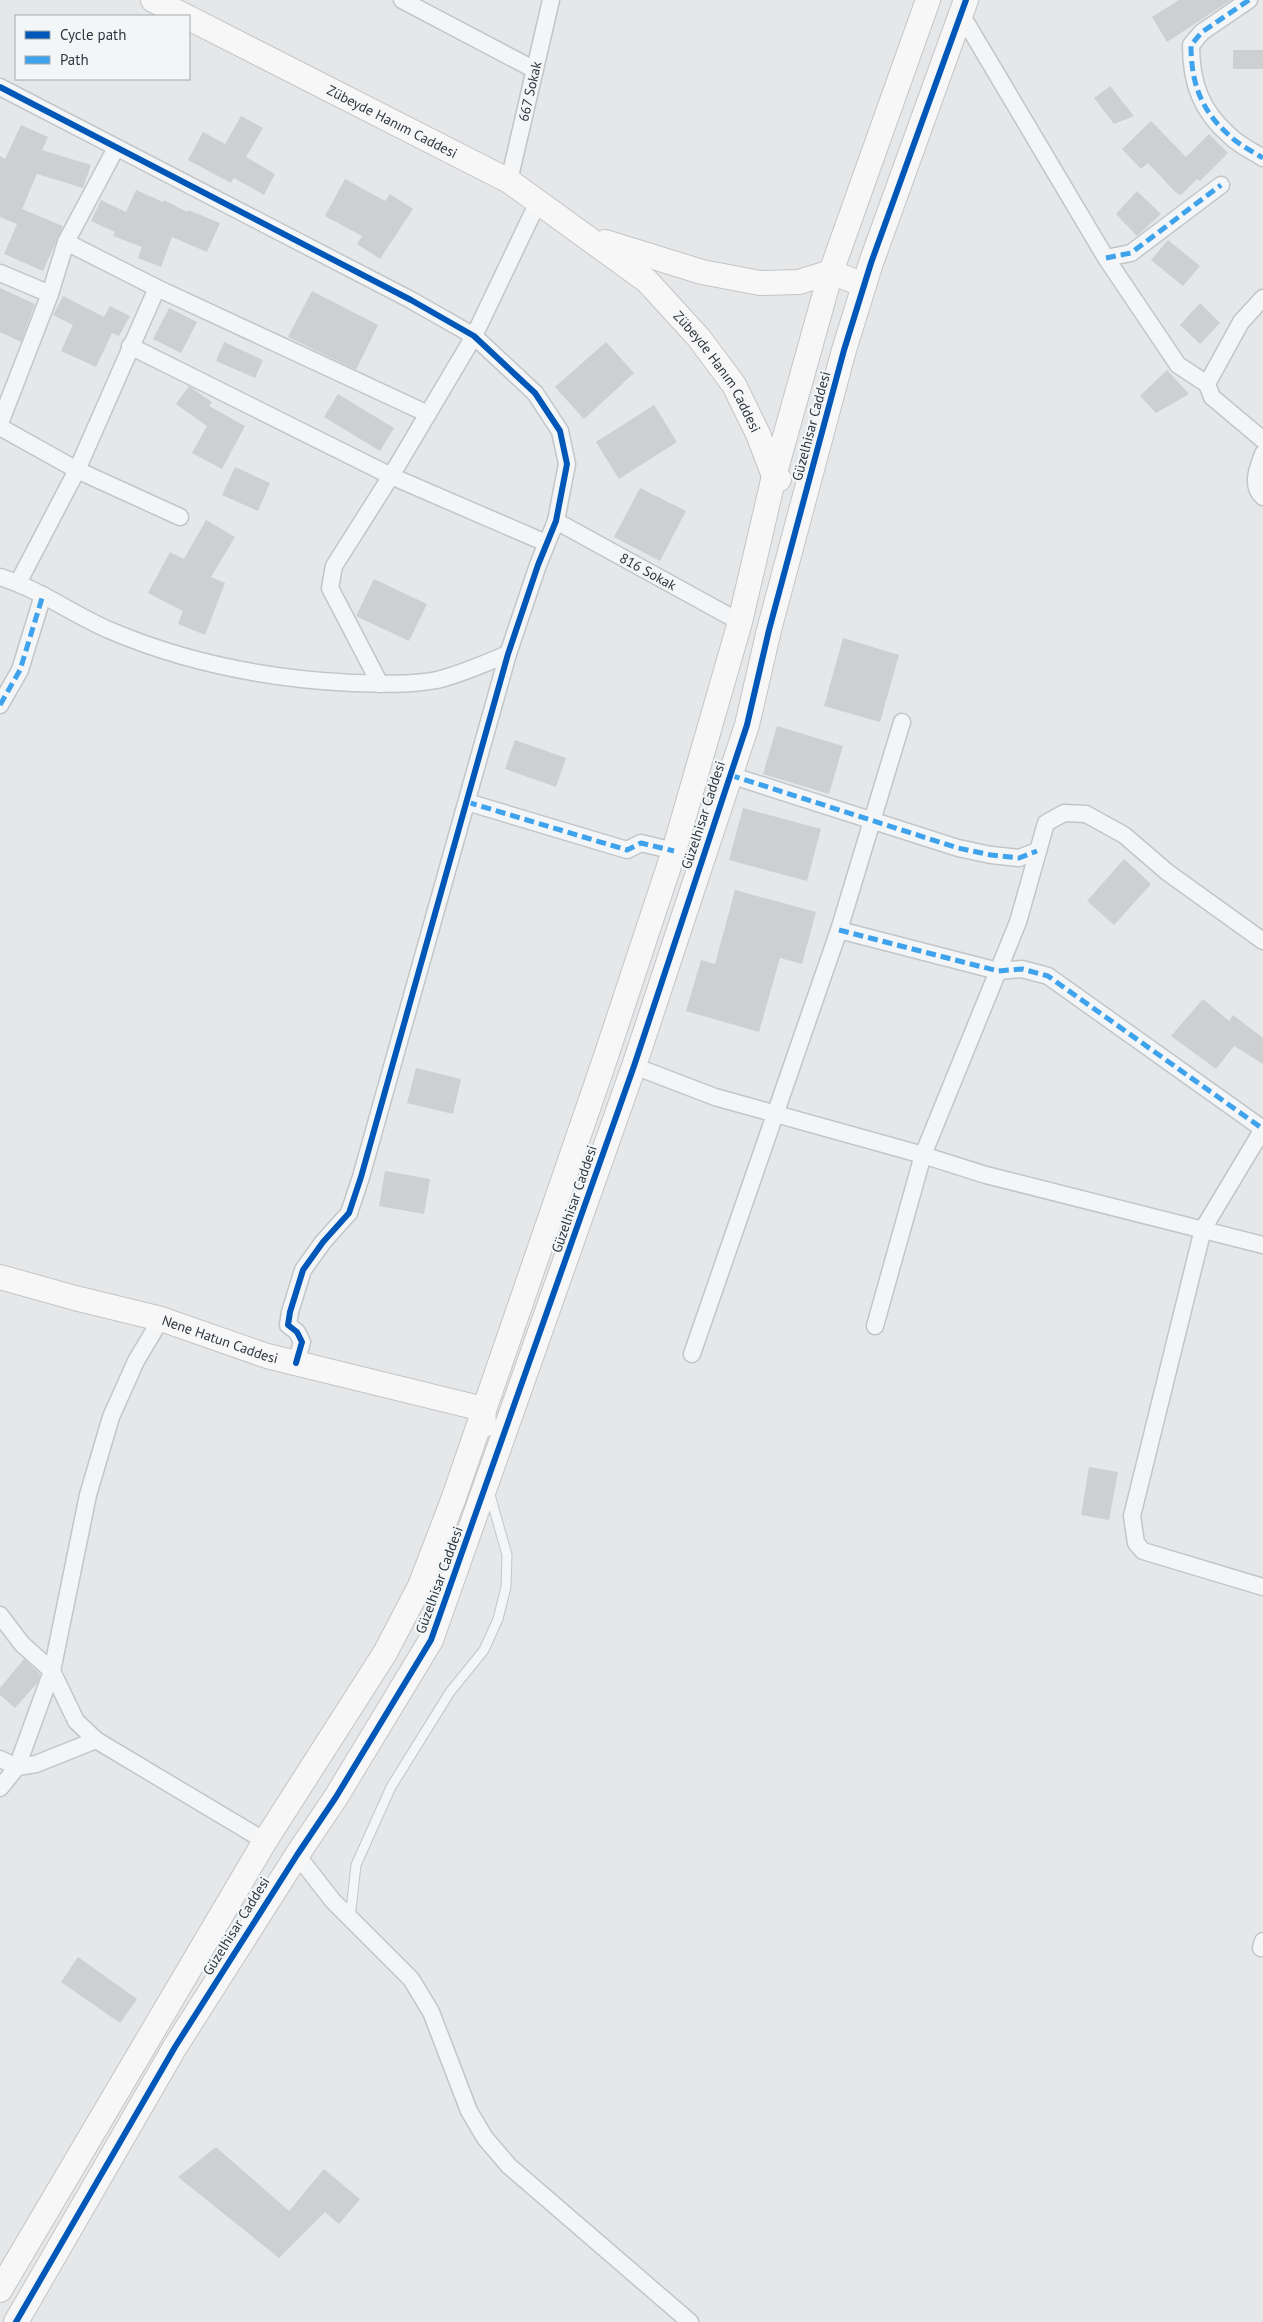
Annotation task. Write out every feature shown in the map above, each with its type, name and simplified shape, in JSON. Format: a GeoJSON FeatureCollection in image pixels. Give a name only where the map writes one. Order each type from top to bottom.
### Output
{"type":"FeatureCollection","features":[{"type":"Feature","properties":{"kind":"street"},"geometry":{"type":"LineString","coordinates":[[153,0],[183,15]]}},
{"type":"Feature","properties":{"kind":"street"},"geometry":{"type":"LineString","coordinates":[[402,0],[535,70]]}},
{"type":"Feature","properties":{"kind":"street","name":"667 Sokak"},"geometry":{"type":"LineString","coordinates":[[509,181],[551,0]]}},
{"type":"Feature","properties":{"kind":"street","name":"Güzelhisar Caddesi"},"geometry":{"type":"LineString","coordinates":[[0,2290],[265,1841],[385,1653],[420,1586],[453,1500],[604,1062],[674,851],[740,622],[774,476],[832,272],[928,0]]}},
{"type":"Feature","properties":{"kind":"street"},"geometry":{"type":"LineString","coordinates":[[1249,0],[1202,32],[1191,45],[1191,66],[1194,83],[1201,100],[1212,116],[1230,137],[1263,158]]}},
{"type":"Feature","properties":{"kind":"street"},"geometry":{"type":"LineString","coordinates":[[963,7],[1106,258],[1178,366],[1207,384],[1212,397],[1263,440]]}},
{"type":"Feature","properties":{"kind":"street","name":"Güzelhisar Caddesi"},"geometry":{"type":"LineString","coordinates":[[16,2322],[175,2047],[297,1854],[342,1789],[430,1640],[634,1066],[747,724],[769,630],[844,350],[864,286],[963,7]]}},
{"type":"Feature","properties":{"kind":"street","name":"Zübeyde Hanım Caddesi"},"geometry":{"type":"LineString","coordinates":[[190,19],[509,181],[589,237],[647,281],[699,338],[734,385],[758,434],[774,476]]}},
{"type":"Feature","properties":{"kind":"street"},"geometry":{"type":"LineString","coordinates":[[0,87],[411,300],[474,336],[535,393],[560,431],[568,464],[556,521],[546,544],[508,654],[349,1213],[303,1270],[294,1296],[288,1325],[297,1332],[302,1342],[296,1363]]}},
{"type":"Feature","properties":{"kind":"street"},"geometry":{"type":"LineString","coordinates":[[0,423],[50,294],[66,242],[116,148]]}},
{"type":"Feature","properties":{"kind":"street"},"geometry":{"type":"LineString","coordinates":[[1106,258],[1132,253],[1221,185]]}},
{"type":"Feature","properties":{"kind":"street"},"geometry":{"type":"LineString","coordinates":[[380,684],[330,588],[334,566],[391,476],[474,336],[538,202]]}},
{"type":"Feature","properties":{"kind":"street","name":"Zübeyde Hanım Caddesi"},"geometry":{"type":"LineString","coordinates":[[589,237],[702,272],[760,283],[799,282],[832,272]]}},
{"type":"Feature","properties":{"kind":"street"},"geometry":{"type":"LineString","coordinates":[[66,242],[157,288],[428,414]]}},
{"type":"Feature","properties":{"kind":"street"},"geometry":{"type":"LineString","coordinates":[[832,272],[864,286]]}},
{"type":"Feature","properties":{"kind":"street"},"geometry":{"type":"LineString","coordinates":[[0,273],[50,294]]}},
{"type":"Feature","properties":{"kind":"street"},"geometry":{"type":"LineString","coordinates":[[18,583],[78,470],[130,346],[157,288]]}},
{"type":"Feature","properties":{"kind":"street"},"geometry":{"type":"LineString","coordinates":[[1207,384],[1241,322],[1263,298]]}},
{"type":"Feature","properties":{"kind":"street"},"geometry":{"type":"LineString","coordinates":[[130,346],[391,476],[546,544]]}},
{"type":"Feature","properties":{"kind":"street"},"geometry":{"type":"LineString","coordinates":[[0,427],[78,470],[180,517]]}},
{"type":"Feature","properties":{"kind":"street"},"geometry":{"type":"LineString","coordinates":[[1263,454],[1255,481],[1258,493],[1263,497]]}},
{"type":"Feature","properties":{"kind":"street"},"geometry":{"type":"LineString","coordinates":[[774,476],[804,499]]}},
{"type":"Feature","properties":{"kind":"street","name":"816 Sokak"},"geometry":{"type":"LineString","coordinates":[[556,521],[740,622]]}},
{"type":"Feature","properties":{"kind":"street"},"geometry":{"type":"LineString","coordinates":[[0,577],[18,583],[109,629],[177,654],[260,673],[323,682],[380,684],[436,680],[471,669],[508,654]]}},
{"type":"Feature","properties":{"kind":"street"},"geometry":{"type":"LineString","coordinates":[[0,705],[20,670],[43,595]]}},
{"type":"Feature","properties":{"kind":"street"},"geometry":{"type":"LineString","coordinates":[[692,1354],[839,930],[902,722]]}},
{"type":"Feature","properties":{"kind":"street"},"geometry":{"type":"LineString","coordinates":[[730,775],[958,848],[991,855],[1019,858],[1037,851]]}},
{"type":"Feature","properties":{"kind":"street"},"geometry":{"type":"LineString","coordinates":[[467,802],[627,850],[641,843],[674,851]]}},
{"type":"Feature","properties":{"kind":"street"},"geometry":{"type":"LineString","coordinates":[[875,1326],[923,1155],[1018,922],[1046,824],[1064,812],[1086,814],[1124,835],[1167,872],[1263,941]]}},
{"type":"Feature","properties":{"kind":"street"},"geometry":{"type":"LineString","coordinates":[[839,930],[998,971],[1022,969],[1048,976],[1263,1129],[1203,1229],[1132,1516],[1136,1543],[1143,1551],[1263,1587]]}},
{"type":"Feature","properties":{"kind":"street"},"geometry":{"type":"LineString","coordinates":[[634,1066],[715,1097],[923,1155],[986,1176],[1263,1245]]}},
{"type":"Feature","properties":{"kind":"street","name":"Nene Hatun Caddesi"},"geometry":{"type":"LineString","coordinates":[[0,1277],[75,1298],[161,1318],[267,1356],[484,1409]]}},
{"type":"Feature","properties":{"kind":"street"},"geometry":{"type":"LineString","coordinates":[[0,1788],[17,1767],[52,1670],[88,1495],[111,1417],[136,1360],[161,1318]]}},
{"type":"Feature","properties":{"kind":"street"},"geometry":{"type":"LineString","coordinates":[[484,1409],[487,1484]]}},
{"type":"Feature","properties":{"kind":"street"},"geometry":{"type":"LineString","coordinates":[[0,1615],[22,1644],[52,1670],[76,1721],[96,1740],[265,1841]]}},
{"type":"Feature","properties":{"kind":"street"},"geometry":{"type":"LineString","coordinates":[[0,1759],[17,1767],[36,1764],[96,1740]]}},
{"type":"Feature","properties":{"kind":"street"},"geometry":{"type":"LineString","coordinates":[[297,1854],[333,1901],[411,1979],[430,2012],[469,2111],[485,2138],[509,2166],[690,2322]]}},
{"type":"Feature","properties":{"kind":"lane"},"geometry":{"type":"LineString","coordinates":[[350,1918],[356,1865],[392,1787],[450,1692],[484,1650],[498,1619],[506,1587],[507,1556],[487,1484]]}},
{"type":"Feature","properties":{"kind":"building"},"geometry":{"type":"Polygon","coordinates":[[[1179,0],[1231,0],[1167,42],[1152,17],[1179,0]]]}},
{"type":"Feature","properties":{"kind":"building"},"geometry":{"type":"Polygon","coordinates":[[[1233,50],[1263,50],[1263,69],[1233,69],[1233,50]]]}},
{"type":"Feature","properties":{"kind":"building"},"geometry":{"type":"Polygon","coordinates":[[[1110,86],[1134,116],[1114,124],[1094,98],[1110,86]]]}},
{"type":"Feature","properties":{"kind":"building"},"geometry":{"type":"Polygon","coordinates":[[[241,116],[263,128],[246,157],[275,174],[264,195],[234,178],[231,183],[188,160],[203,132],[225,144],[241,116]]]}},
{"type":"Feature","properties":{"kind":"building"},"geometry":{"type":"Polygon","coordinates":[[[1151,121],[1186,157],[1209,134],[1228,153],[1200,181],[1197,179],[1181,195],[1176,193],[1148,163],[1141,169],[1122,149],[1151,121]]]}},
{"type":"Feature","properties":{"kind":"building"},"geometry":{"type":"Polygon","coordinates":[[[21,125],[48,137],[42,150],[91,165],[83,188],[37,174],[22,209],[63,226],[43,271],[4,254],[17,224],[0,217],[0,156],[5,159],[21,125]]]}},
{"type":"Feature","properties":{"kind":"building"},"geometry":{"type":"Polygon","coordinates":[[[345,179],[385,201],[390,194],[413,209],[380,259],[357,244],[362,236],[325,216],[345,179]]]}},
{"type":"Feature","properties":{"kind":"building"},"geometry":{"type":"Polygon","coordinates":[[[136,190],[163,202],[164,200],[187,212],[188,210],[220,223],[207,252],[172,237],[161,267],[138,258],[142,247],[113,236],[115,232],[91,221],[101,200],[126,212],[136,190]]]}},
{"type":"Feature","properties":{"kind":"building"},"geometry":{"type":"Polygon","coordinates":[[[1137,191],[1161,214],[1137,236],[1116,214],[1137,191]]]}},
{"type":"Feature","properties":{"kind":"building"},"geometry":{"type":"Polygon","coordinates":[[[1168,240],[1200,266],[1183,286],[1151,260],[1168,240]]]}},
{"type":"Feature","properties":{"kind":"building"},"geometry":{"type":"Polygon","coordinates":[[[0,288],[35,304],[21,342],[0,332],[0,288]]]}},
{"type":"Feature","properties":{"kind":"building"},"geometry":{"type":"Polygon","coordinates":[[[312,291],[378,325],[356,370],[288,337],[312,291]]]}},
{"type":"Feature","properties":{"kind":"building"},"geometry":{"type":"Polygon","coordinates":[[[63,296],[104,317],[110,306],[130,316],[119,336],[112,333],[96,367],[61,351],[73,325],[53,315],[63,296]]]}},
{"type":"Feature","properties":{"kind":"building"},"geometry":{"type":"Polygon","coordinates":[[[1200,303],[1220,323],[1200,344],[1180,325],[1200,303]]]}},
{"type":"Feature","properties":{"kind":"building"},"geometry":{"type":"Polygon","coordinates":[[[169,308],[197,322],[181,353],[153,339],[169,308]]]}},
{"type":"Feature","properties":{"kind":"building"},"geometry":{"type":"Polygon","coordinates":[[[224,342],[263,360],[255,378],[216,361],[224,342]]]}},
{"type":"Feature","properties":{"kind":"building"},"geometry":{"type":"Polygon","coordinates":[[[606,342],[634,373],[584,419],[555,387],[606,342]]]}},
{"type":"Feature","properties":{"kind":"building"},"geometry":{"type":"Polygon","coordinates":[[[1167,370],[1189,394],[1156,413],[1140,396],[1167,370]]]}},
{"type":"Feature","properties":{"kind":"building"},"geometry":{"type":"Polygon","coordinates":[[[189,386],[212,402],[209,406],[245,426],[222,469],[192,453],[207,426],[176,404],[189,386]]]}},
{"type":"Feature","properties":{"kind":"building"},"geometry":{"type":"Polygon","coordinates":[[[338,394],[394,428],[380,451],[324,417],[338,394]]]}},
{"type":"Feature","properties":{"kind":"building"},"geometry":{"type":"Polygon","coordinates":[[[654,405],[677,442],[619,479],[596,442],[654,405]]]}},
{"type":"Feature","properties":{"kind":"building"},"geometry":{"type":"Polygon","coordinates":[[[235,467],[270,483],[258,511],[222,495],[235,467]]]}},
{"type":"Feature","properties":{"kind":"building"},"geometry":{"type":"Polygon","coordinates":[[[640,488],[686,511],[660,561],[614,537],[640,488]]]}},
{"type":"Feature","properties":{"kind":"building"},"geometry":{"type":"Polygon","coordinates":[[[206,520],[235,537],[211,577],[225,583],[205,635],[178,624],[183,611],[148,593],[170,552],[184,559],[206,520]]]}},
{"type":"Feature","properties":{"kind":"building"},"geometry":{"type":"Polygon","coordinates":[[[374,579],[427,604],[409,641],[356,616],[374,579]]]}},
{"type":"Feature","properties":{"kind":"building"},"geometry":{"type":"Polygon","coordinates":[[[843,638],[899,655],[880,722],[824,706],[843,638]]]}},
{"type":"Feature","properties":{"kind":"building"},"geometry":{"type":"Polygon","coordinates":[[[777,726],[843,746],[829,794],[763,774],[777,726]]]}},
{"type":"Feature","properties":{"kind":"building"},"geometry":{"type":"Polygon","coordinates":[[[515,740],[566,758],[556,787],[505,769],[515,740]]]}},
{"type":"Feature","properties":{"kind":"building"},"geometry":{"type":"Polygon","coordinates":[[[743,808],[821,829],[807,881],[729,860],[743,808]]]}},
{"type":"Feature","properties":{"kind":"building"},"geometry":{"type":"Polygon","coordinates":[[[1124,859],[1151,884],[1114,925],[1087,901],[1124,859]]]}},
{"type":"Feature","properties":{"kind":"building"},"geometry":{"type":"Polygon","coordinates":[[[735,890],[816,912],[802,964],[780,958],[759,1032],[686,1011],[701,960],[715,964],[735,890]]]}},
{"type":"Feature","properties":{"kind":"building"},"geometry":{"type":"Polygon","coordinates":[[[1203,999],[1229,1021],[1233,1015],[1263,1038],[1263,1064],[1234,1046],[1216,1069],[1171,1036],[1203,999]]]}},
{"type":"Feature","properties":{"kind":"building"},"geometry":{"type":"Polygon","coordinates":[[[416,1068],[461,1079],[453,1114],[407,1103],[416,1068]]]}},
{"type":"Feature","properties":{"kind":"building"},"geometry":{"type":"Polygon","coordinates":[[[385,1171],[430,1179],[424,1214],[379,1206],[385,1171]]]}},
{"type":"Feature","properties":{"kind":"building"},"geometry":{"type":"Polygon","coordinates":[[[1089,1467],[1118,1472],[1109,1520],[1081,1515],[1089,1467]]]}},
{"type":"Feature","properties":{"kind":"building"},"geometry":{"type":"Polygon","coordinates":[[[24,1659],[40,1674],[38,1682],[15,1708],[0,1695],[0,1688],[24,1659]]]}},
{"type":"Feature","properties":{"kind":"building"},"geometry":{"type":"Polygon","coordinates":[[[78,1957],[137,1999],[120,2023],[61,1982],[78,1957]]]}},
{"type":"Feature","properties":{"kind":"building"},"geometry":{"type":"Polygon","coordinates":[[[216,2147],[289,2211],[324,2169],[360,2199],[339,2224],[325,2212],[279,2258],[178,2177],[216,2147]]]}},
{"type":"Feature","properties":{"kind":"marked path"},"geometry":{"type":"LineString","coordinates":[[1249,0],[1202,32],[1191,45],[1191,59],[1196,84],[1212,117],[1241,145],[1263,158]]}},
{"type":"Feature","properties":{"kind":"marked path"},"geometry":{"type":"LineString","coordinates":[[1106,258],[1131,253],[1221,185]]}},
{"type":"Feature","properties":{"kind":"marked path"},"geometry":{"type":"LineString","coordinates":[[0,705],[20,670],[43,595]]}},
{"type":"Feature","properties":{"kind":"marked path"},"geometry":{"type":"LineString","coordinates":[[730,775],[958,848],[991,855],[1019,858],[1037,851]]}},
{"type":"Feature","properties":{"kind":"marked path"},"geometry":{"type":"LineString","coordinates":[[467,802],[627,850],[641,843],[674,851]]}},
{"type":"Feature","properties":{"kind":"marked path"},"geometry":{"type":"LineString","coordinates":[[839,930],[998,971],[1022,969],[1048,976],[1263,1129]]}},
{"type":"Feature","properties":{"kind":"cycle path"},"geometry":{"type":"LineString","coordinates":[[16,2322],[175,2047],[336,1797],[431,1640],[634,1066],[747,725],[769,630],[844,350],[871,263],[966,0]]}},
{"type":"Feature","properties":{"kind":"cycle path"},"geometry":{"type":"LineString","coordinates":[[0,87],[411,300],[474,336],[535,393],[560,431],[567,464],[556,521],[538,565],[508,654],[361,1177],[349,1213],[323,1242],[303,1270],[290,1312],[288,1325],[297,1332],[302,1342],[296,1363]]}}]}
